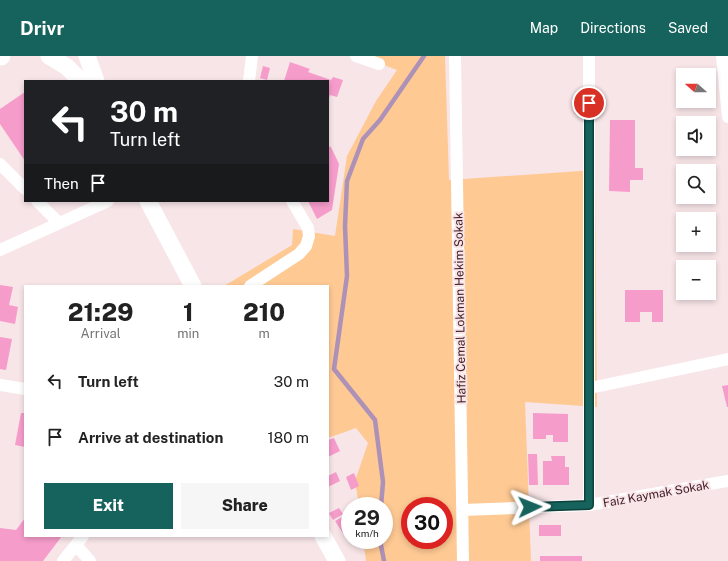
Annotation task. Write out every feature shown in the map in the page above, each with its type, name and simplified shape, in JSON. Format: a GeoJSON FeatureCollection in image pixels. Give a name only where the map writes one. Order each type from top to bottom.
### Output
{"type":"FeatureCollection","features":[{"type":"Feature","properties":{"kind":"street"},"geometry":{"type":"LineString","coordinates":[[49,56],[68,67],[80,80]]}},
{"type":"Feature","properties":{"kind":"street"},"geometry":{"type":"LineString","coordinates":[[88,56],[96,80]]}},
{"type":"Feature","properties":{"kind":"street"},"geometry":{"type":"LineString","coordinates":[[249,80],[252,56]]}},
{"type":"Feature","properties":{"kind":"street"},"geometry":{"type":"LineString","coordinates":[[356,56],[379,64]]}},
{"type":"Feature","properties":{"kind":"street","name":"Hafiz Cemal Lokman Hekim Sokak"},"geometry":{"type":"LineString","coordinates":[[456,56],[463,561]]}},
{"type":"Feature","properties":{"kind":"street"},"geometry":{"type":"LineString","coordinates":[[589,56],[589,505]]}},
{"type":"Feature","properties":{"kind":"street"},"geometry":{"type":"LineString","coordinates":[[722,56],[728,117]]}},
{"type":"Feature","properties":{"kind":"street"},"geometry":{"type":"LineString","coordinates":[[0,164],[24,188]]}},
{"type":"Feature","properties":{"kind":"street"},"geometry":{"type":"LineString","coordinates":[[38,202],[59,223]]}},
{"type":"Feature","properties":{"kind":"street"},"geometry":{"type":"LineString","coordinates":[[0,250],[106,202]]}},
{"type":"Feature","properties":{"kind":"street"},"geometry":{"type":"LineString","coordinates":[[149,202],[192,285]]}},
{"type":"Feature","properties":{"kind":"street"},"geometry":{"type":"LineString","coordinates":[[252,285],[299,254],[306,246],[309,236],[308,228],[293,202]]}},
{"type":"Feature","properties":{"kind":"street"},"geometry":{"type":"LineString","coordinates":[[590,388],[728,359]]}},
{"type":"Feature","properties":{"kind":"street"},"geometry":{"type":"LineString","coordinates":[[0,385],[24,389]]}},
{"type":"Feature","properties":{"kind":"street","name":"Faiz Kaymak Sokak"},"geometry":{"type":"LineString","coordinates":[[463,510],[589,505],[728,481]]}},
{"type":"Feature","properties":{"kind":"street"},"geometry":{"type":"LineString","coordinates":[[324,537],[337,561]]}},
{"type":"Feature","properties":{"kind":"street"},"geometry":{"type":"LineString","coordinates":[[63,561],[79,540],[90,561]]}},
{"type":"Feature","properties":{"kind":"shaded area"},"geometry":{"type":"Polygon","coordinates":[[[360,56],[445,56],[449,180],[595,170],[597,407],[525,402],[531,561],[366,561],[364,549],[393,549],[393,497],[358,497],[355,481],[368,443],[356,428],[329,438],[329,285],[226,285],[292,245],[293,229],[335,236],[347,156],[376,101],[397,70],[360,56]]]}},
{"type":"Feature","properties":{"kind":"building"},"geometry":{"type":"Polygon","coordinates":[[[290,62],[310,69],[308,72],[331,80],[333,77],[343,80],[337,97],[330,95],[329,98],[329,80],[284,80],[290,62]]]}},
{"type":"Feature","properties":{"kind":"building"},"geometry":{"type":"Polygon","coordinates":[[[263,66],[270,68],[267,80],[260,78],[263,66]]]}},
{"type":"Feature","properties":{"kind":"building"},"geometry":{"type":"Polygon","coordinates":[[[24,93],[24,160],[0,124],[0,109],[24,93]]]}},
{"type":"Feature","properties":{"kind":"building"},"geometry":{"type":"Polygon","coordinates":[[[610,120],[635,120],[635,168],[643,168],[643,180],[630,180],[630,192],[609,191],[610,120]]]}},
{"type":"Feature","properties":{"kind":"building"},"geometry":{"type":"Polygon","coordinates":[[[329,146],[331,147],[339,164],[332,210],[317,219],[308,202],[329,202],[329,146]]]}},
{"type":"Feature","properties":{"kind":"building"},"geometry":{"type":"Polygon","coordinates":[[[0,285],[13,287],[9,305],[18,307],[15,324],[0,321],[0,285]]]}},
{"type":"Feature","properties":{"kind":"building"},"geometry":{"type":"Polygon","coordinates":[[[625,290],[663,290],[663,322],[652,322],[652,312],[640,312],[640,322],[625,322],[625,290]]]}},
{"type":"Feature","properties":{"kind":"building"},"geometry":{"type":"Polygon","coordinates":[[[0,337],[12,339],[6,370],[0,369],[0,337]]]}},
{"type":"Feature","properties":{"kind":"building"},"geometry":{"type":"Polygon","coordinates":[[[728,385],[728,407],[727,407],[722,386],[728,385]]]}},
{"type":"Feature","properties":{"kind":"building"},"geometry":{"type":"Polygon","coordinates":[[[21,413],[24,413],[24,447],[15,445],[21,413]]]}},
{"type":"Feature","properties":{"kind":"building"},"geometry":{"type":"Polygon","coordinates":[[[533,413],[568,414],[568,442],[553,442],[553,435],[546,435],[546,439],[533,439],[533,413]]]}},
{"type":"Feature","properties":{"kind":"building"},"geometry":{"type":"Polygon","coordinates":[[[334,438],[340,451],[329,456],[329,440],[334,438]]]}},
{"type":"Feature","properties":{"kind":"building"},"geometry":{"type":"Polygon","coordinates":[[[528,454],[537,454],[538,485],[529,485],[528,454]]]}},
{"type":"Feature","properties":{"kind":"building"},"geometry":{"type":"Polygon","coordinates":[[[551,456],[565,456],[565,467],[569,467],[569,485],[543,485],[543,461],[552,461],[551,456]]]}},
{"type":"Feature","properties":{"kind":"building"},"geometry":{"type":"Polygon","coordinates":[[[336,472],[340,481],[329,486],[329,476],[336,472]]]}},
{"type":"Feature","properties":{"kind":"building"},"geometry":{"type":"Polygon","coordinates":[[[354,473],[359,486],[351,490],[346,477],[354,473]]]}},
{"type":"Feature","properties":{"kind":"building"},"geometry":{"type":"Polygon","coordinates":[[[339,508],[341,515],[333,520],[329,513],[339,508]]]}},
{"type":"Feature","properties":{"kind":"building"},"geometry":{"type":"Polygon","coordinates":[[[341,518],[341,530],[335,521],[341,518]]]}},
{"type":"Feature","properties":{"kind":"building"},"geometry":{"type":"Polygon","coordinates":[[[24,519],[24,537],[61,537],[43,561],[0,561],[0,528],[16,530],[24,519]]]}},
{"type":"Feature","properties":{"kind":"building"},"geometry":{"type":"Polygon","coordinates":[[[539,525],[561,525],[561,536],[539,536],[539,525]]]}},
{"type":"Feature","properties":{"kind":"building"},"geometry":{"type":"Polygon","coordinates":[[[540,556],[582,556],[582,561],[540,561],[540,556]]]}},
{"type":"Feature","properties":{"kind":"waterway"},"geometry":{"type":"LineString","coordinates":[[382,497],[383,482],[375,420],[334,369],[347,276],[345,226],[347,181],[363,139],[380,120],[424,56]]}},
{"type":"Feature","properties":{"kind":"waterway"},"geometry":{"type":"LineString","coordinates":[[382,549],[384,561]]}},
{"type":"Feature","properties":{"kind":"route"},"geometry":{"type":"LineString","coordinates":[[530,507],[589,505],[589,103]]}}]}
